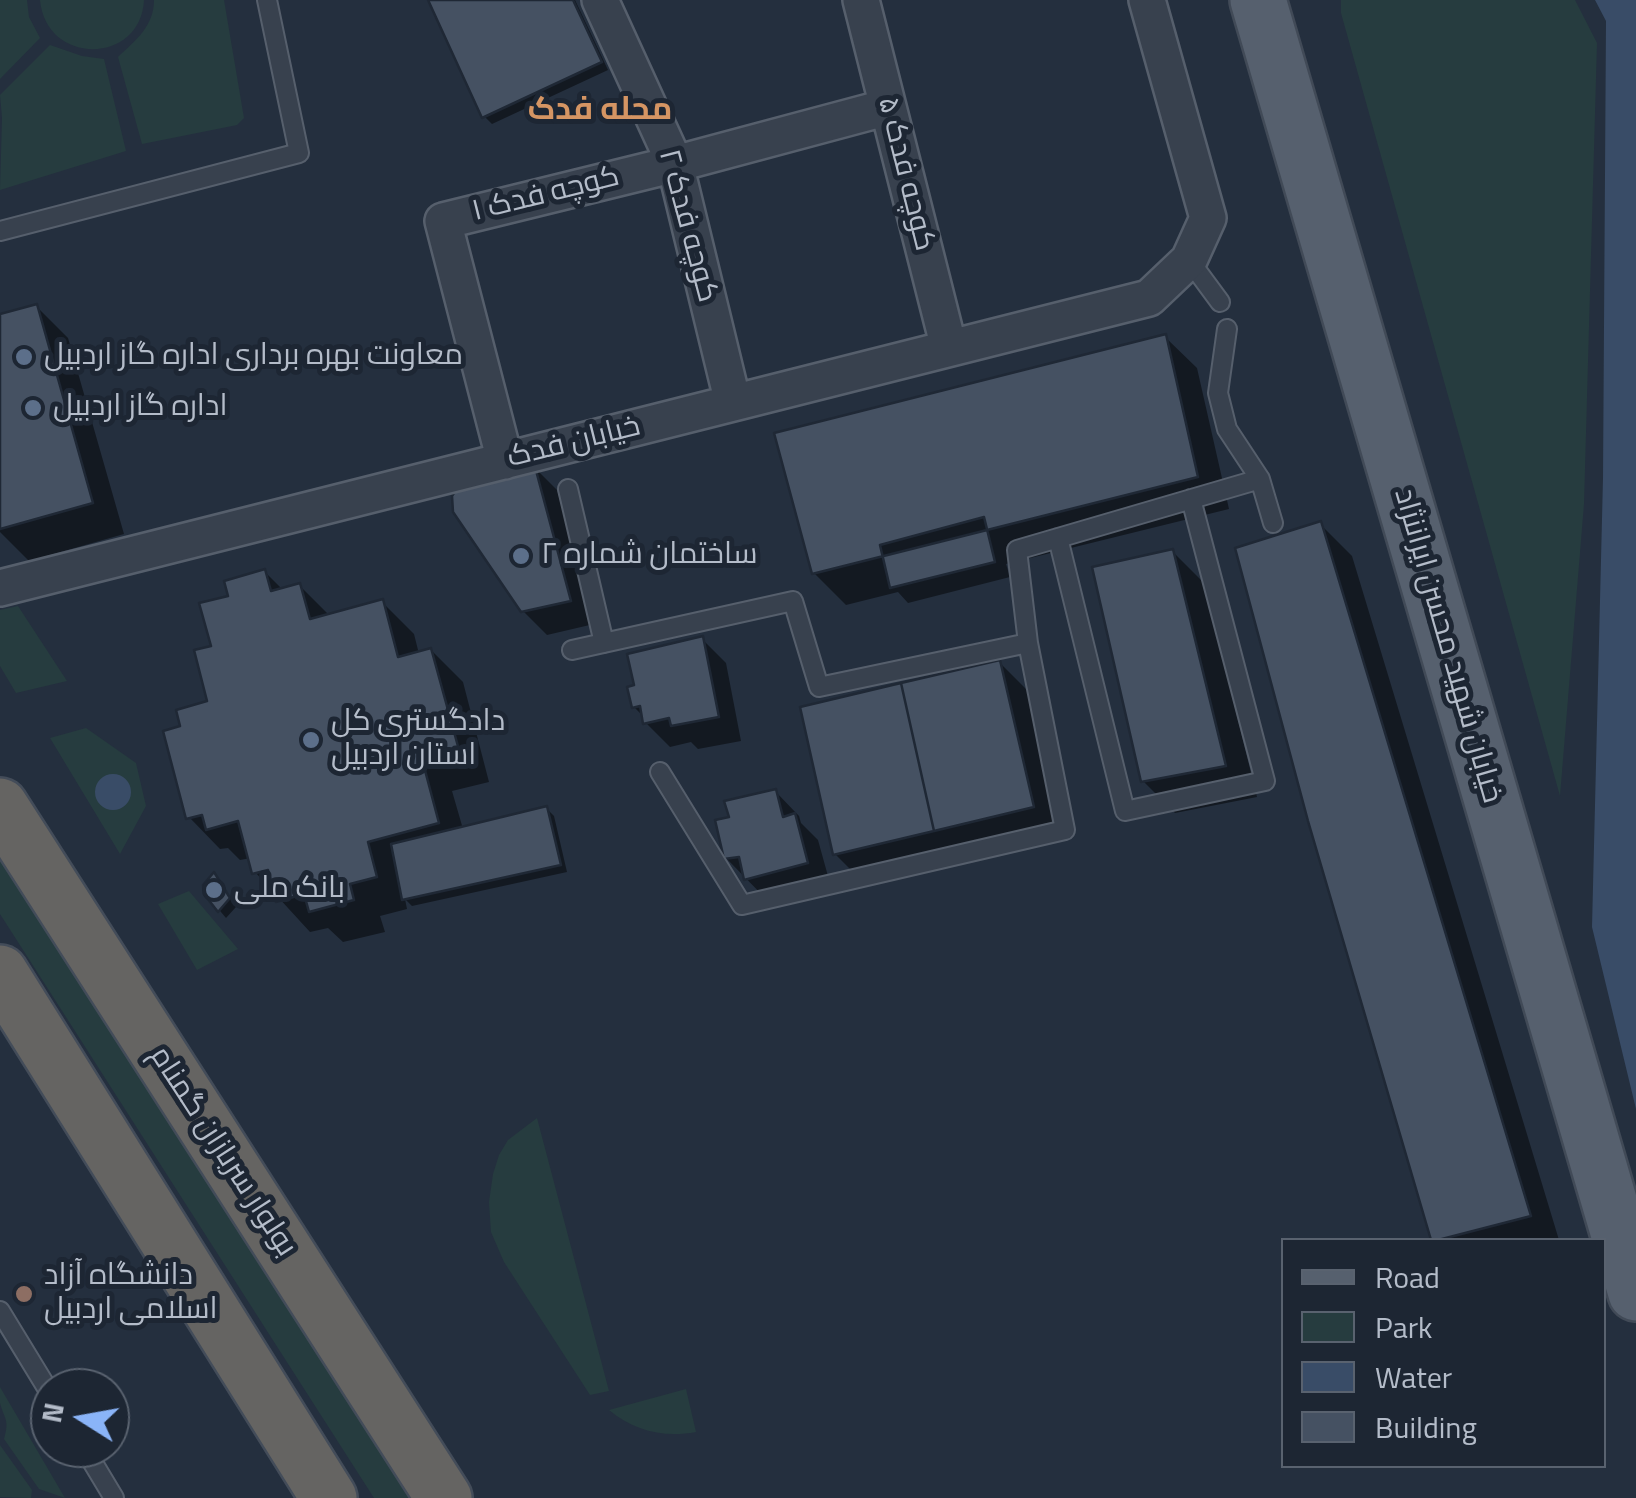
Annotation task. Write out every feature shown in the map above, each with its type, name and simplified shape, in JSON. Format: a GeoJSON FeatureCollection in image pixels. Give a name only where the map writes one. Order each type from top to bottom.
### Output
{"type":"FeatureCollection","features":[{"type":"Feature","properties":{"kind":"highway","name":"بولوار سربازان گمنام"},"geometry":{"type":"LineString","coordinates":[[0,806],[444,1498]]}},
{"type":"Feature","properties":{"kind":"highway"},"geometry":{"type":"LineString","coordinates":[[0,973],[329,1498]]}},
{"type":"Feature","properties":{"kind":"main road","name":"خیابان شهید محسن ایراننژاد"},"geometry":{"type":"LineString","coordinates":[[1258,0],[1636,1292]]}},
{"type":"Feature","properties":{"kind":"street","name":"کوچه فدک ۲"},"geometry":{"type":"LineString","coordinates":[[600,0],[675,164],[733,403]]}},
{"type":"Feature","properties":{"kind":"street","name":"کوچه فدک ۵"},"geometry":{"type":"LineString","coordinates":[[861,0],[949,348]]}},
{"type":"Feature","properties":{"kind":"street"},"geometry":{"type":"LineString","coordinates":[[1147,0],[1208,218],[1188,260]]}},
{"type":"Feature","properties":{"kind":"street","name":"کوچه فدک ۱"},"geometry":{"type":"LineString","coordinates":[[505,460],[443,220],[888,107]]}},
{"type":"Feature","properties":{"kind":"street","name":"خیابان فدک"},"geometry":{"type":"LineString","coordinates":[[0,588],[1149,298],[1188,260]]}},
{"type":"Feature","properties":{"kind":"lane"},"geometry":{"type":"LineString","coordinates":[[0,231],[299,153],[267,0]]}},
{"type":"Feature","properties":{"kind":"lane"},"geometry":{"type":"LineString","coordinates":[[1188,260],[1220,302]]}},
{"type":"Feature","properties":{"kind":"lane"},"geometry":{"type":"LineString","coordinates":[[1227,328],[1218,393],[1228,429],[1260,479],[1273,523]]}},
{"type":"Feature","properties":{"kind":"lane"},"geometry":{"type":"LineString","coordinates":[[660,772],[742,905],[1065,830],[1028,643],[1017,550],[1260,479]]}},
{"type":"Feature","properties":{"kind":"lane"},"geometry":{"type":"LineString","coordinates":[[568,489],[604,643]]}},
{"type":"Feature","properties":{"kind":"lane"},"geometry":{"type":"LineString","coordinates":[[1058,538],[1125,812],[1265,781],[1191,499]]}},
{"type":"Feature","properties":{"kind":"lane"},"geometry":{"type":"LineString","coordinates":[[572,650],[793,600],[819,686],[1028,643]]}},
{"type":"Feature","properties":{"kind":"lane"},"geometry":{"type":"LineString","coordinates":[[0,1311],[35,1368]]}},
{"type":"Feature","properties":{"kind":"lane"},"geometry":{"type":"LineString","coordinates":[[96,1468],[114,1498]]}},
{"type":"Feature","properties":{"kind":"green space"},"geometry":{"type":"Polygon","coordinates":[[[0,0],[27,0],[29,17],[40,38],[0,79],[0,0]]]}},
{"type":"Feature","properties":{"kind":"green space"},"geometry":{"type":"Polygon","coordinates":[[[40,0],[144,0],[139,21],[127,37],[111,46],[93,49],[58,37],[46,22],[40,0]]]}},
{"type":"Feature","properties":{"kind":"green space"},"geometry":{"type":"Polygon","coordinates":[[[154,0],[224,0],[244,118],[237,125],[142,144],[118,57],[147,25],[154,0]]]}},
{"type":"Feature","properties":{"kind":"green space"},"geometry":{"type":"Polygon","coordinates":[[[1341,0],[1575,0],[1597,43],[1584,504],[1560,796],[1341,13],[1341,0]]]}},
{"type":"Feature","properties":{"kind":"green space"},"geometry":{"type":"Polygon","coordinates":[[[50,45],[104,59],[126,151],[0,190],[0,95],[50,45]]]}},
{"type":"Feature","properties":{"kind":"green space"},"geometry":{"type":"Polygon","coordinates":[[[18,606],[67,681],[16,693],[0,666],[0,610],[18,606]]]}},
{"type":"Feature","properties":{"kind":"green space"},"geometry":{"type":"Polygon","coordinates":[[[86,728],[136,763],[146,806],[120,854],[50,738],[86,728]]]}},
{"type":"Feature","properties":{"kind":"green space"},"geometry":{"type":"Polygon","coordinates":[[[0,851],[414,1498],[374,1498],[0,914],[0,851]]]}},
{"type":"Feature","properties":{"kind":"green space"},"geometry":{"type":"Polygon","coordinates":[[[189,891],[238,949],[197,970],[158,904],[189,891]]]}},
{"type":"Feature","properties":{"kind":"green space"},"geometry":{"type":"Polygon","coordinates":[[[537,1118],[609,1391],[590,1395],[504,1262],[491,1232],[489,1202],[499,1155],[508,1140],[537,1118]]]}},
{"type":"Feature","properties":{"kind":"green space"},"geometry":{"type":"Polygon","coordinates":[[[0,1387],[30,1438],[30,1468],[47,1468],[65,1498],[39,1489],[4,1439],[6,1423],[0,1387]]]}},
{"type":"Feature","properties":{"kind":"green space"},"geometry":{"type":"Polygon","coordinates":[[[686,1389],[696,1432],[650,1431],[609,1410],[686,1389]]]}},
{"type":"Feature","properties":{"kind":"green space"},"geometry":{"type":"Polygon","coordinates":[[[0,1445],[32,1490],[31,1498],[0,1497],[0,1445]]]}},
{"type":"Feature","properties":{"kind":"water"},"geometry":{"type":"Polygon","coordinates":[[[1595,0],[1636,0],[1636,1109],[1592,927],[1603,478],[1606,21],[1595,0]]]}},
{"type":"Feature","properties":{"kind":"water"},"geometry":{"type":"Polygon","coordinates":[[[113,774],[126,779],[131,792],[126,805],[113,810],[100,805],[95,792],[100,779],[113,774]]]}},
{"type":"Feature","properties":{"kind":"building"},"geometry":{"type":"Polygon","coordinates":[[[428,0],[573,0],[602,62],[482,118],[428,0]]]}},
{"type":"Feature","properties":{"kind":"building","name":"اداره گاز اردبیل"},"geometry":{"type":"Polygon","coordinates":[[[37,304],[93,503],[0,529],[0,314],[37,304]]]}},
{"type":"Feature","properties":{"kind":"building"},"geometry":{"type":"Polygon","coordinates":[[[1166,334],[1198,477],[812,574],[774,433],[1166,334]]]}},
{"type":"Feature","properties":{"kind":"building","name":"ساختمان شماره ۲"},"geometry":{"type":"Polygon","coordinates":[[[534,463],[571,601],[521,612],[453,512],[452,496],[459,485],[534,463]]]}},
{"type":"Feature","properties":{"kind":"building"},"geometry":{"type":"Polygon","coordinates":[[[984,517],[995,562],[890,588],[880,545],[984,517]]]}},
{"type":"Feature","properties":{"kind":"building"},"geometry":{"type":"Polygon","coordinates":[[[1321,521],[1531,1216],[1446,1238],[1430,1238],[1308,821],[1235,548],[1321,521]]]}},
{"type":"Feature","properties":{"kind":"building"},"geometry":{"type":"Polygon","coordinates":[[[1173,549],[1226,766],[1141,782],[1092,567],[1173,549]]]}},
{"type":"Feature","properties":{"kind":"building","name":"دادگستری کل استان اردبیل"},"geometry":{"type":"Polygon","coordinates":[[[265,569],[271,591],[300,583],[310,619],[383,599],[398,657],[431,648],[459,750],[422,759],[439,823],[368,842],[377,877],[350,884],[354,900],[309,912],[304,894],[276,902],[268,870],[252,874],[238,821],[206,830],[202,815],[186,819],[163,731],[180,726],[176,710],[207,701],[194,650],[211,646],[199,603],[228,596],[224,581],[265,569]]]}},
{"type":"Feature","properties":{"kind":"building"},"geometry":{"type":"Polygon","coordinates":[[[703,636],[719,717],[671,726],[669,718],[643,724],[640,706],[632,708],[627,687],[634,685],[627,654],[703,636]]]}},
{"type":"Feature","properties":{"kind":"building"},"geometry":{"type":"Polygon","coordinates":[[[1000,660],[1034,807],[934,831],[901,683],[1000,660]]]}},
{"type":"Feature","properties":{"kind":"building"},"geometry":{"type":"Polygon","coordinates":[[[901,683],[934,831],[833,855],[800,707],[901,683]]]}},
{"type":"Feature","properties":{"kind":"building"},"geometry":{"type":"Polygon","coordinates":[[[776,789],[783,817],[795,813],[808,863],[744,880],[739,857],[724,859],[715,820],[729,817],[724,801],[776,789]]]}},
{"type":"Feature","properties":{"kind":"building"},"geometry":{"type":"Polygon","coordinates":[[[547,806],[561,865],[402,900],[391,844],[547,806]]]}},
{"type":"Feature","properties":{"kind":"building","name":"بانک ملی"},"geometry":{"type":"Polygon","coordinates":[[[214,872],[230,898],[218,912],[204,894],[203,885],[214,872]]]}},
{"type":"Feature","properties":{"kind":"place","name":"معاونت بهره برداری اداره گاز اردبیل"},"geometry":{"type":"Point","coordinates":[24,357]}},
{"type":"Feature","properties":{"kind":"place","name":"اداره گاز اردبیل"},"geometry":{"type":"Point","coordinates":[33,408]}},
{"type":"Feature","properties":{"kind":"place","name":"ساختمان شماره ۲"},"geometry":{"type":"Point","coordinates":[521,556]}},
{"type":"Feature","properties":{"kind":"place","name":"دادگستری کل استان اردبیل"},"geometry":{"type":"Point","coordinates":[311,740]}},
{"type":"Feature","properties":{"kind":"place","name":"بانک ملی"},"geometry":{"type":"Point","coordinates":[214,890]}},
{"type":"Feature","properties":{"kind":"place","name":"دانشگاه آزاد اسلامی اردبیل"},"geometry":{"type":"Point","coordinates":[24,1294]}},
{"type":"Feature","properties":{"kind":"district","name":"محله فدک"},"geometry":{"type":"Point","coordinates":[600,111]}}]}
